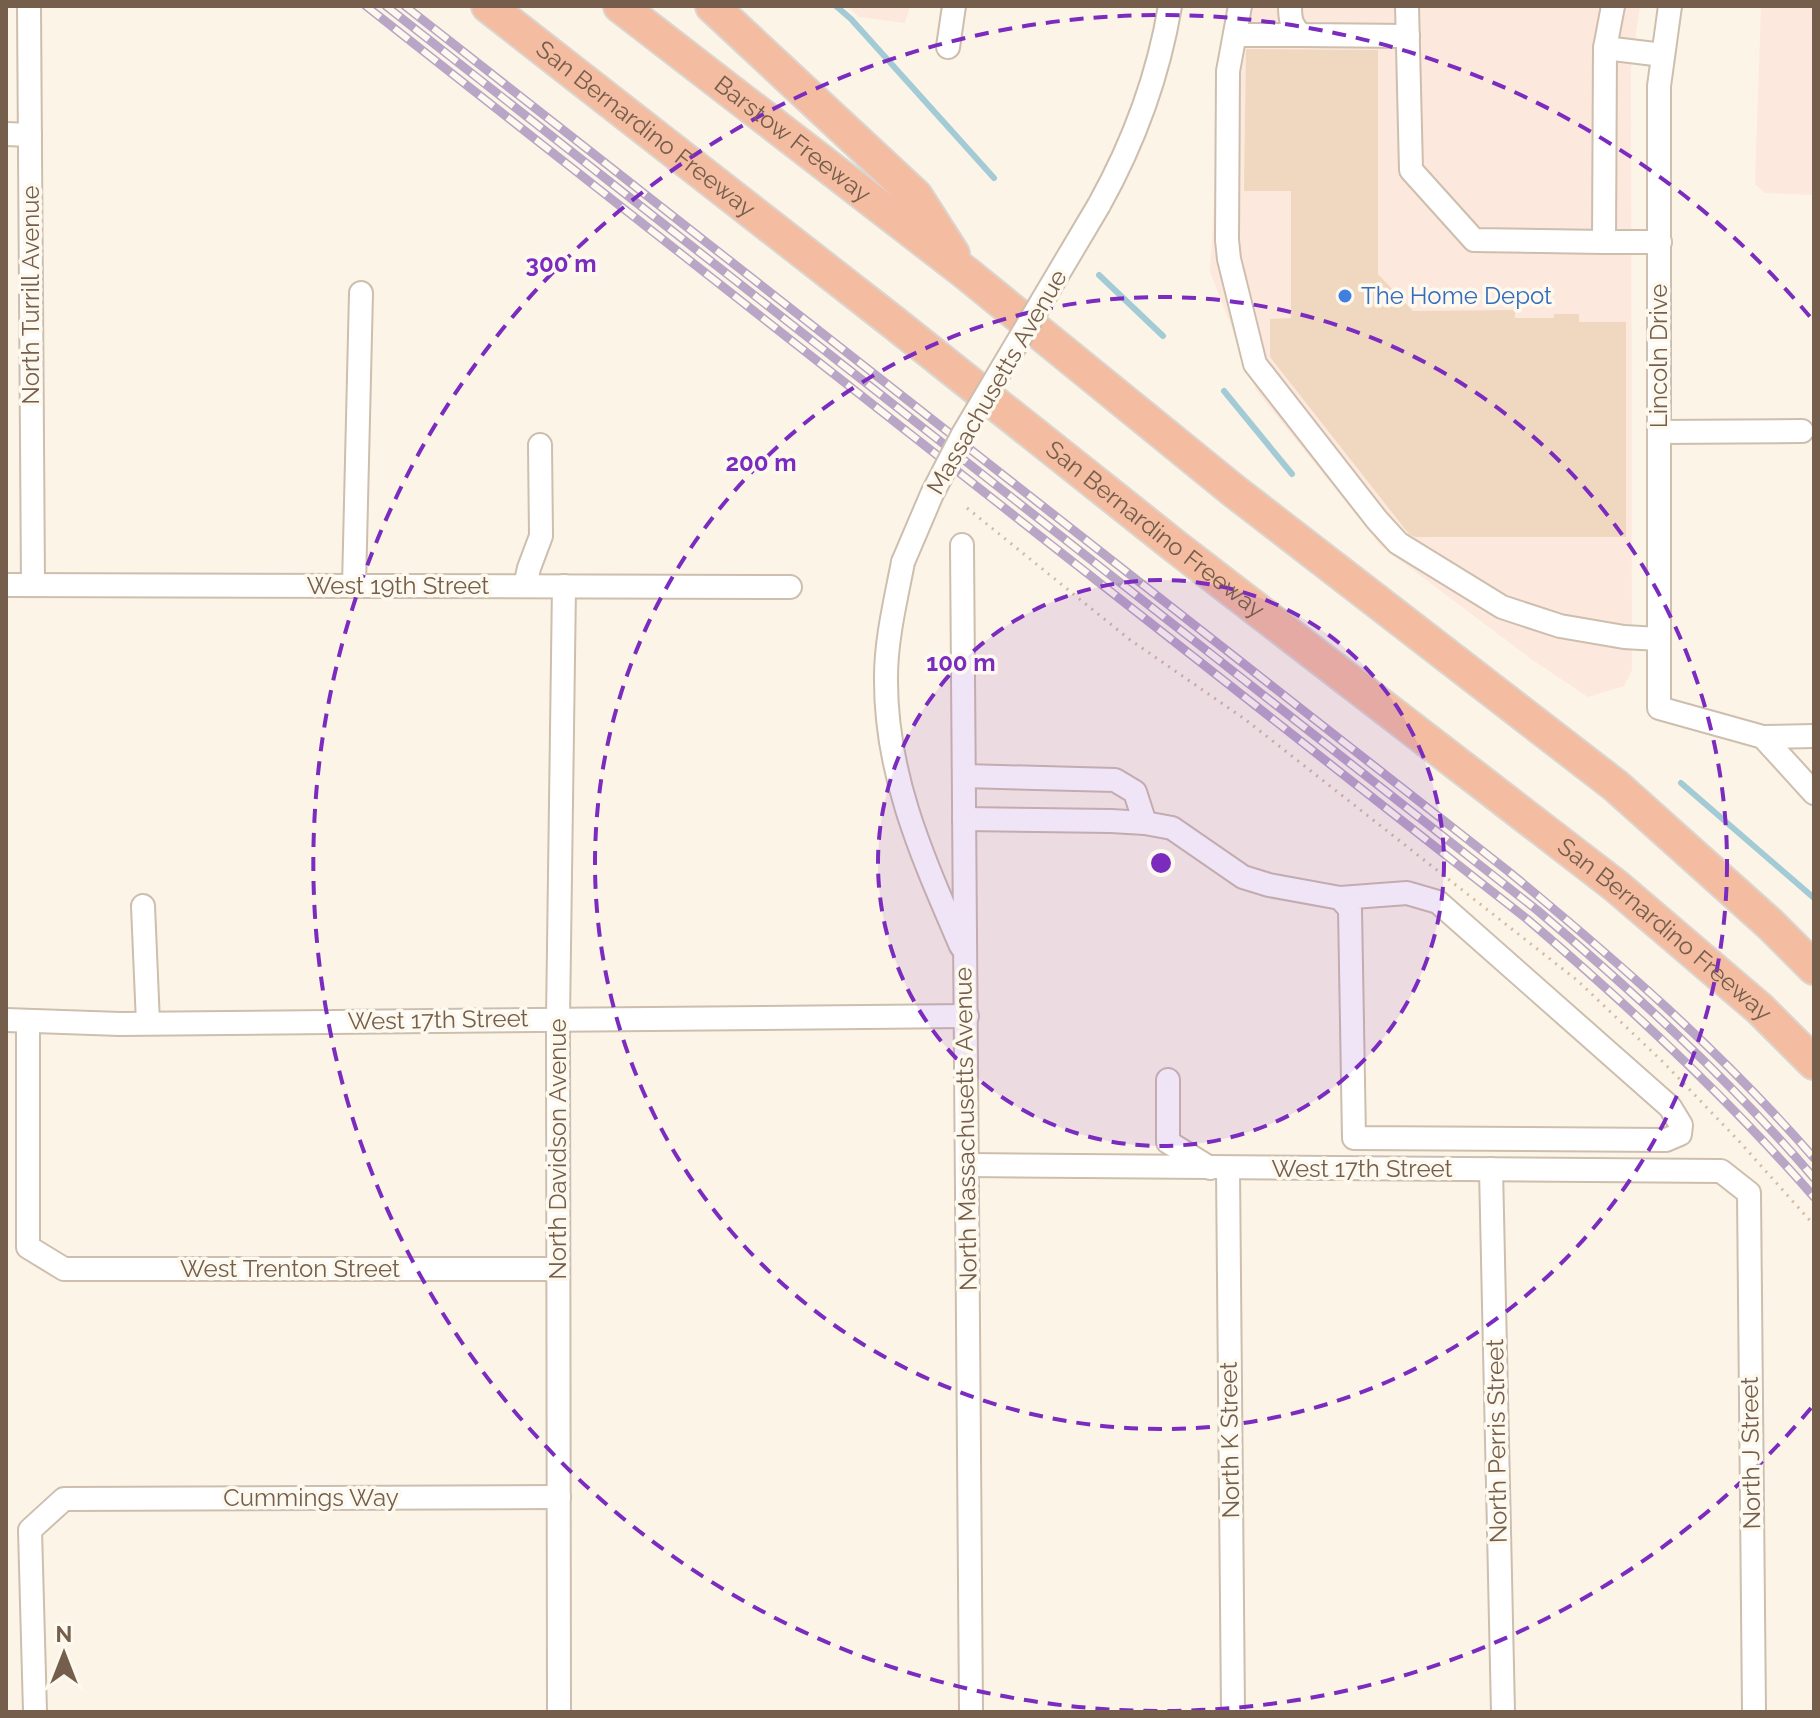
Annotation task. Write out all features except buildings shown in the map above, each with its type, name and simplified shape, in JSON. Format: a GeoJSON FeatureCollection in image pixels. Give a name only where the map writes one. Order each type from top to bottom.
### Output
{"type":"FeatureCollection","features":[{"type":"Feature","properties":{"kind":"highway","name":"San Bernardino Freeway"},"geometry":{"type":"LineString","coordinates":[[488,6],[1188,557],[1616,886],[1760,1009],[1814,1063]]}},
{"type":"Feature","properties":{"kind":"highway","name":"Barstow Freeway"},"geometry":{"type":"LineString","coordinates":[[620,6],[966,273]]}},
{"type":"Feature","properties":{"kind":"highway"},"geometry":{"type":"LineString","coordinates":[[712,6],[916,196],[966,273],[1234,491],[1616,786],[1770,924],[1814,968]]}},
{"type":"Feature","properties":{"kind":"street","name":"North Turrill Avenue"},"geometry":{"type":"LineString","coordinates":[[29,6],[33,585]]}},
{"type":"Feature","properties":{"kind":"street"},"geometry":{"type":"LineString","coordinates":[[948,47],[954,6]]}},
{"type":"Feature","properties":{"kind":"street","name":"Massachusetts Avenue"},"geometry":{"type":"LineString","coordinates":[[965,954],[907,815],[894,763],[886,677],[903,562],[932,494],[963,434],[1124,159],[1147,102],[1163,46],[1170,6]]}},
{"type":"Feature","properties":{"kind":"street"},"geometry":{"type":"LineString","coordinates":[[1240,6],[1228,71],[1227,240],[1255,364],[1398,543],[1502,607],[1560,626],[1624,637],[1659,639]]}},
{"type":"Feature","properties":{"kind":"street"},"geometry":{"type":"LineString","coordinates":[[1290,6],[1290,20],[1302,35]]}},
{"type":"Feature","properties":{"kind":"street"},"geometry":{"type":"LineString","coordinates":[[1407,6],[1411,170],[1474,240],[1660,242]]}},
{"type":"Feature","properties":{"kind":"street"},"geometry":{"type":"LineString","coordinates":[[1604,242],[1605,48],[1613,6]]}},
{"type":"Feature","properties":{"kind":"street","name":"Lincoln Drive"},"geometry":{"type":"LineString","coordinates":[[1670,6],[1659,86],[1659,708],[1763,737]]}},
{"type":"Feature","properties":{"kind":"street"},"geometry":{"type":"LineString","coordinates":[[1235,35],[1408,36]]}},
{"type":"Feature","properties":{"kind":"street"},"geometry":{"type":"LineString","coordinates":[[1605,48],[1663,55]]}},
{"type":"Feature","properties":{"kind":"street"},"geometry":{"type":"LineString","coordinates":[[6,134],[30,135]]}},
{"type":"Feature","properties":{"kind":"street"},"geometry":{"type":"LineString","coordinates":[[354,586],[361,293]]}},
{"type":"Feature","properties":{"kind":"street"},"geometry":{"type":"LineString","coordinates":[[1659,432],[1802,431]]}},
{"type":"Feature","properties":{"kind":"street"},"geometry":{"type":"LineString","coordinates":[[525,586],[541,536],[540,445]]}},
{"type":"Feature","properties":{"kind":"street","name":"North Massachusetts Avenue"},"geometry":{"type":"LineString","coordinates":[[962,545],[971,1712]]}},
{"type":"Feature","properties":{"kind":"street","name":"West 19th Street"},"geometry":{"type":"LineString","coordinates":[[6,585],[790,587]]}},
{"type":"Feature","properties":{"kind":"street","name":"North Davidson Avenue"},"geometry":{"type":"LineString","coordinates":[[559,1712],[558,1019],[564,586]]}},
{"type":"Feature","properties":{"kind":"street"},"geometry":{"type":"LineString","coordinates":[[1763,737],[1814,736]]}},
{"type":"Feature","properties":{"kind":"street"},"geometry":{"type":"LineString","coordinates":[[1763,737],[1814,793]]}},
{"type":"Feature","properties":{"kind":"street"},"geometry":{"type":"LineString","coordinates":[[964,776],[1115,780],[1135,792],[1145,823]]}},
{"type":"Feature","properties":{"kind":"street"},"geometry":{"type":"LineString","coordinates":[[964,819],[1145,823],[1172,828],[1243,877],[1269,885],[1340,898],[1407,893],[1438,902],[1670,1107],[1681,1125],[1680,1134],[1666,1140],[1354,1138],[1350,909],[1340,898]]}},
{"type":"Feature","properties":{"kind":"street"},"geometry":{"type":"LineString","coordinates":[[143,906],[148,1023]]}},
{"type":"Feature","properties":{"kind":"street","name":"West 17th Street"},"geometry":{"type":"LineString","coordinates":[[17,1020],[148,1023],[967,1016]]}},
{"type":"Feature","properties":{"kind":"street","name":"West Trenton Street"},"geometry":{"type":"LineString","coordinates":[[17,1020],[28,1247],[64,1269],[558,1269]]}},
{"type":"Feature","properties":{"kind":"street"},"geometry":{"type":"LineString","coordinates":[[1168,1080],[1168,1142],[1219,1168]]}},
{"type":"Feature","properties":{"kind":"street","name":"West 17th Street"},"geometry":{"type":"LineString","coordinates":[[968,1165],[1721,1171],[1749,1193]]}},
{"type":"Feature","properties":{"kind":"street","name":"North K Street"},"geometry":{"type":"LineString","coordinates":[[1219,1168],[1233,1712]]}},
{"type":"Feature","properties":{"kind":"street","name":"North Perris Street"},"geometry":{"type":"LineString","coordinates":[[1491,1169],[1503,1712]]}},
{"type":"Feature","properties":{"kind":"street","name":"North J Street"},"geometry":{"type":"LineString","coordinates":[[1749,1193],[1754,1712]]}},
{"type":"Feature","properties":{"kind":"street","name":"Cummings Way"},"geometry":{"type":"LineString","coordinates":[[35,1712],[30,1530],[64,1499],[559,1497]]}},
{"type":"Feature","properties":{"kind":"path"},"geometry":{"type":"LineString","coordinates":[[967,508],[1129,639],[1246,720],[1578,981],[1664,1063],[1747,1149],[1814,1225]]}},
{"type":"Feature","properties":{"kind":"shaded area"},"geometry":{"type":"Polygon","coordinates":[[[847,6],[910,6],[905,23],[859,17],[847,6]]]}},
{"type":"Feature","properties":{"kind":"shaded area"},"geometry":{"type":"Polygon","coordinates":[[[1226,6],[1640,6],[1631,69],[1632,670],[1624,686],[1588,697],[1534,661],[1381,546],[1256,390],[1210,272],[1226,6]]]}},
{"type":"Feature","properties":{"kind":"shaded area"},"geometry":{"type":"Polygon","coordinates":[[[1761,6],[1814,6],[1814,195],[1765,193],[1755,184],[1761,6]]]}},
{"type":"Feature","properties":{"kind":"waterway"},"geometry":{"type":"LineString","coordinates":[[836,6],[994,178]]}},
{"type":"Feature","properties":{"kind":"waterway"},"geometry":{"type":"LineString","coordinates":[[1099,275],[1163,336]]}},
{"type":"Feature","properties":{"kind":"waterway"},"geometry":{"type":"LineString","coordinates":[[1224,391],[1292,474]]}},
{"type":"Feature","properties":{"kind":"waterway"},"geometry":{"type":"LineString","coordinates":[[1681,783],[1814,898]]}},
{"type":"Feature","properties":{"kind":"railway"},"geometry":{"type":"LineString","coordinates":[[366,6],[1527,919],[1676,1053],[1814,1197]]}},
{"type":"Feature","properties":{"kind":"railway"},"geometry":{"type":"LineString","coordinates":[[386,6],[1537,910],[1681,1039],[1814,1178]]}},
{"type":"Feature","properties":{"kind":"railway"},"geometry":{"type":"LineString","coordinates":[[405,6],[1508,871],[1667,1008],[1743,1081],[1814,1158]]}},
{"type":"Feature","properties":{"kind":"place","name":"The Home Depot"},"geometry":{"type":"Point","coordinates":[1345,296]}}]}
